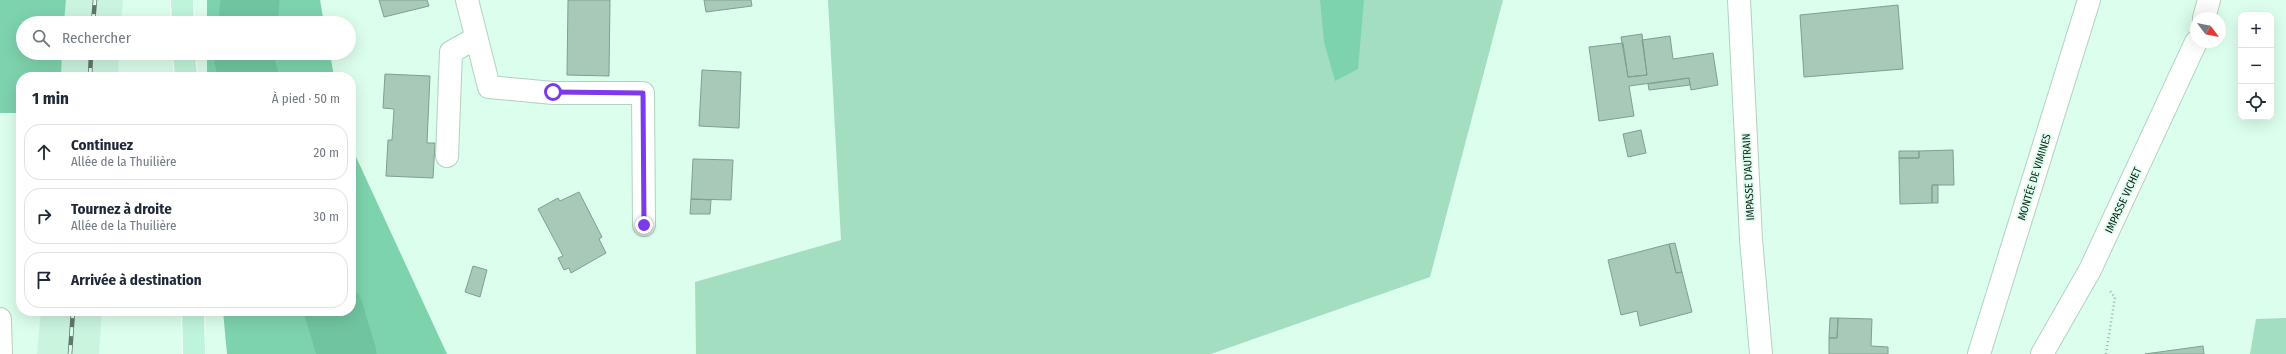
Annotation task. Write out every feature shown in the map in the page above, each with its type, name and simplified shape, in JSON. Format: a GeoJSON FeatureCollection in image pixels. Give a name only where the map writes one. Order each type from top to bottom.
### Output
{"type":"FeatureCollection","features":[{"type":"Feature","properties":{"kind":"main road"},"geometry":{"type":"LineString","coordinates":[[182,0],[183,16]]}},
{"type":"Feature","properties":{"kind":"main road"},"geometry":{"type":"LineString","coordinates":[[185,60],[186,72]]}},
{"type":"Feature","properties":{"kind":"main road"},"geometry":{"type":"LineString","coordinates":[[193,316],[194,354]]}},
{"type":"Feature","properties":{"kind":"street"},"geometry":{"type":"LineString","coordinates":[[467,0],[489,86],[553,92],[643,93],[644,225]]}},
{"type":"Feature","properties":{"kind":"street","name":"IMPASSE D'AUTRAIN"},"geometry":{"type":"LineString","coordinates":[[1739,0],[1750,238],[1760,354]]}},
{"type":"Feature","properties":{"kind":"street","name":"MONTÉE DE VIMINES"},"geometry":{"type":"LineString","coordinates":[[1979,354],[2089,0]]}},
{"type":"Feature","properties":{"kind":"street"},"geometry":{"type":"LineString","coordinates":[[2206,12],[2209,0]]}},
{"type":"Feature","properties":{"kind":"street"},"geometry":{"type":"LineString","coordinates":[[447,156],[451,52],[476,38]]}},
{"type":"Feature","properties":{"kind":"street","name":"IMPASSE VICHET"},"geometry":{"type":"LineString","coordinates":[[2042,354],[2082,284],[2193,48]]}},
{"type":"Feature","properties":{"kind":"street"},"geometry":{"type":"LineString","coordinates":[[0,319],[1,354]]}},
{"type":"Feature","properties":{"kind":"path"},"geometry":{"type":"LineString","coordinates":[[2082,284],[2105,284],[2116,298],[2106,354]]}},
{"type":"Feature","properties":{"kind":"shaded area"},"geometry":{"type":"Polygon","coordinates":[[[66,0],[123,0],[122,16],[65,16],[66,0]]]}},
{"type":"Feature","properties":{"kind":"shaded area"},"geometry":{"type":"Polygon","coordinates":[[[828,0],[1503,0],[1430,277],[1211,354],[696,354],[695,282],[841,240],[828,0]]]}},
{"type":"Feature","properties":{"kind":"shaded area"},"geometry":{"type":"Polygon","coordinates":[[[62,60],[119,60],[118,72],[61,72],[62,60]]]}},
{"type":"Feature","properties":{"kind":"shaded area"},"geometry":{"type":"Polygon","coordinates":[[[41,316],[102,316],[99,354],[37,354],[41,316]]]}},
{"type":"Feature","properties":{"kind":"shaded area"},"geometry":{"type":"Polygon","coordinates":[[[2286,318],[2286,354],[2250,354],[2256,319],[2286,318]]]}},
{"type":"Feature","properties":{"kind":"green space"},"geometry":{"type":"Polygon","coordinates":[[[0,0],[66,0],[65,16],[16,16],[16,60],[62,60],[61,72],[16,72],[16,113],[0,113],[0,0]]]}},
{"type":"Feature","properties":{"kind":"green space"},"geometry":{"type":"Polygon","coordinates":[[[207,0],[320,0],[323,16],[207,16],[207,0]]]}},
{"type":"Feature","properties":{"kind":"green space"},"geometry":{"type":"Polygon","coordinates":[[[1320,0],[1364,0],[1358,69],[1335,81],[1324,42],[1320,0]]]}},
{"type":"Feature","properties":{"kind":"green space"},"geometry":{"type":"Polygon","coordinates":[[[207,60],[331,60],[333,72],[207,72],[207,60]]]}},
{"type":"Feature","properties":{"kind":"green space"},"geometry":{"type":"Polygon","coordinates":[[[356,157],[447,354],[227,354],[223,316],[356,316],[356,157]]]}},
{"type":"Feature","properties":{"kind":"building"},"geometry":{"type":"Polygon","coordinates":[[[379,0],[427,0],[429,6],[384,17],[379,0]]]}},
{"type":"Feature","properties":{"kind":"building"},"geometry":{"type":"Polygon","coordinates":[[[568,0],[610,0],[609,76],[567,75],[568,0]]]}},
{"type":"Feature","properties":{"kind":"building"},"geometry":{"type":"Polygon","coordinates":[[[704,0],[751,0],[752,6],[706,12],[704,0]]]}},
{"type":"Feature","properties":{"kind":"building"},"geometry":{"type":"Polygon","coordinates":[[[1898,5],[1903,69],[1804,77],[1800,15],[1898,5]]]}},
{"type":"Feature","properties":{"kind":"building"},"geometry":{"type":"Polygon","coordinates":[[[1642,34],[1647,75],[1628,77],[1621,37],[1642,34]]]}},
{"type":"Feature","properties":{"kind":"building"},"geometry":{"type":"Polygon","coordinates":[[[1670,36],[1673,59],[1713,53],[1718,85],[1691,90],[1689,78],[1629,86],[1634,116],[1599,121],[1589,47],[1623,43],[1628,77],[1647,75],[1642,40],[1670,36]]]}},
{"type":"Feature","properties":{"kind":"building"},"geometry":{"type":"Polygon","coordinates":[[[702,70],[741,72],[739,128],[699,126],[702,70]]]}},
{"type":"Feature","properties":{"kind":"building"},"geometry":{"type":"Polygon","coordinates":[[[385,74],[430,76],[427,143],[435,143],[433,178],[386,176],[388,140],[392,140],[394,109],[383,108],[385,74]]]}},
{"type":"Feature","properties":{"kind":"building"},"geometry":{"type":"Polygon","coordinates":[[[1689,78],[1690,85],[1649,90],[1648,84],[1689,78]]]}},
{"type":"Feature","properties":{"kind":"building"},"geometry":{"type":"Polygon","coordinates":[[[1641,130],[1646,153],[1628,157],[1623,134],[1641,130]]]}},
{"type":"Feature","properties":{"kind":"building"},"geometry":{"type":"Polygon","coordinates":[[[1953,150],[1954,185],[1932,185],[1932,203],[1900,204],[1899,158],[1919,158],[1919,151],[1953,150]]]}},
{"type":"Feature","properties":{"kind":"building"},"geometry":{"type":"Polygon","coordinates":[[[1899,151],[1919,151],[1919,158],[1899,158],[1899,151]]]}},
{"type":"Feature","properties":{"kind":"building"},"geometry":{"type":"Polygon","coordinates":[[[693,159],[733,160],[731,200],[691,199],[693,159]]]}},
{"type":"Feature","properties":{"kind":"building"},"geometry":{"type":"Polygon","coordinates":[[[1932,185],[1938,185],[1938,203],[1932,203],[1932,185]]]}},
{"type":"Feature","properties":{"kind":"building"},"geometry":{"type":"Polygon","coordinates":[[[579,192],[602,237],[599,239],[606,253],[571,273],[569,268],[564,270],[558,258],[563,256],[538,209],[558,198],[560,201],[579,192]]]}},
{"type":"Feature","properties":{"kind":"building"},"geometry":{"type":"Polygon","coordinates":[[[691,199],[711,200],[710,214],[690,214],[691,199]]]}},
{"type":"Feature","properties":{"kind":"building"},"geometry":{"type":"Polygon","coordinates":[[[1675,243],[1682,272],[1676,273],[1669,244],[1675,243]]]}},
{"type":"Feature","properties":{"kind":"building"},"geometry":{"type":"Polygon","coordinates":[[[1669,244],[1676,273],[1682,272],[1692,312],[1640,326],[1637,311],[1621,315],[1608,260],[1669,244]]]}},
{"type":"Feature","properties":{"kind":"building"},"geometry":{"type":"Polygon","coordinates":[[[473,266],[487,270],[480,297],[465,292],[473,266]]]}},
{"type":"Feature","properties":{"kind":"building"},"geometry":{"type":"Polygon","coordinates":[[[1830,318],[1838,318],[1837,338],[1829,338],[1830,318]]]}},
{"type":"Feature","properties":{"kind":"building"},"geometry":{"type":"Polygon","coordinates":[[[1838,318],[1872,319],[1871,346],[1888,347],[1888,354],[1829,354],[1829,338],[1837,338],[1838,318]]]}},
{"type":"Feature","properties":{"kind":"building"},"geometry":{"type":"Polygon","coordinates":[[[2203,346],[2204,354],[2145,354],[2203,346]]]}},
{"type":"Feature","properties":{"kind":"waterway"},"geometry":{"type":"LineString","coordinates":[[249,16],[250,0]]}},
{"type":"Feature","properties":{"kind":"waterway"},"geometry":{"type":"LineString","coordinates":[[244,60],[248,72]]}},
{"type":"Feature","properties":{"kind":"waterway"},"geometry":{"type":"LineString","coordinates":[[336,316],[347,354]]}},
{"type":"Feature","properties":{"kind":"railway"},"geometry":{"type":"LineString","coordinates":[[94,16],[95,0]]}},
{"type":"Feature","properties":{"kind":"railway"},"geometry":{"type":"LineString","coordinates":[[90,72],[91,60]]}},
{"type":"Feature","properties":{"kind":"railway"},"geometry":{"type":"LineString","coordinates":[[70,354],[73,316]]}},
{"type":"Feature","properties":{"kind":"route"},"geometry":{"type":"LineString","coordinates":[[553,92],[643,93],[644,225]]}}]}
